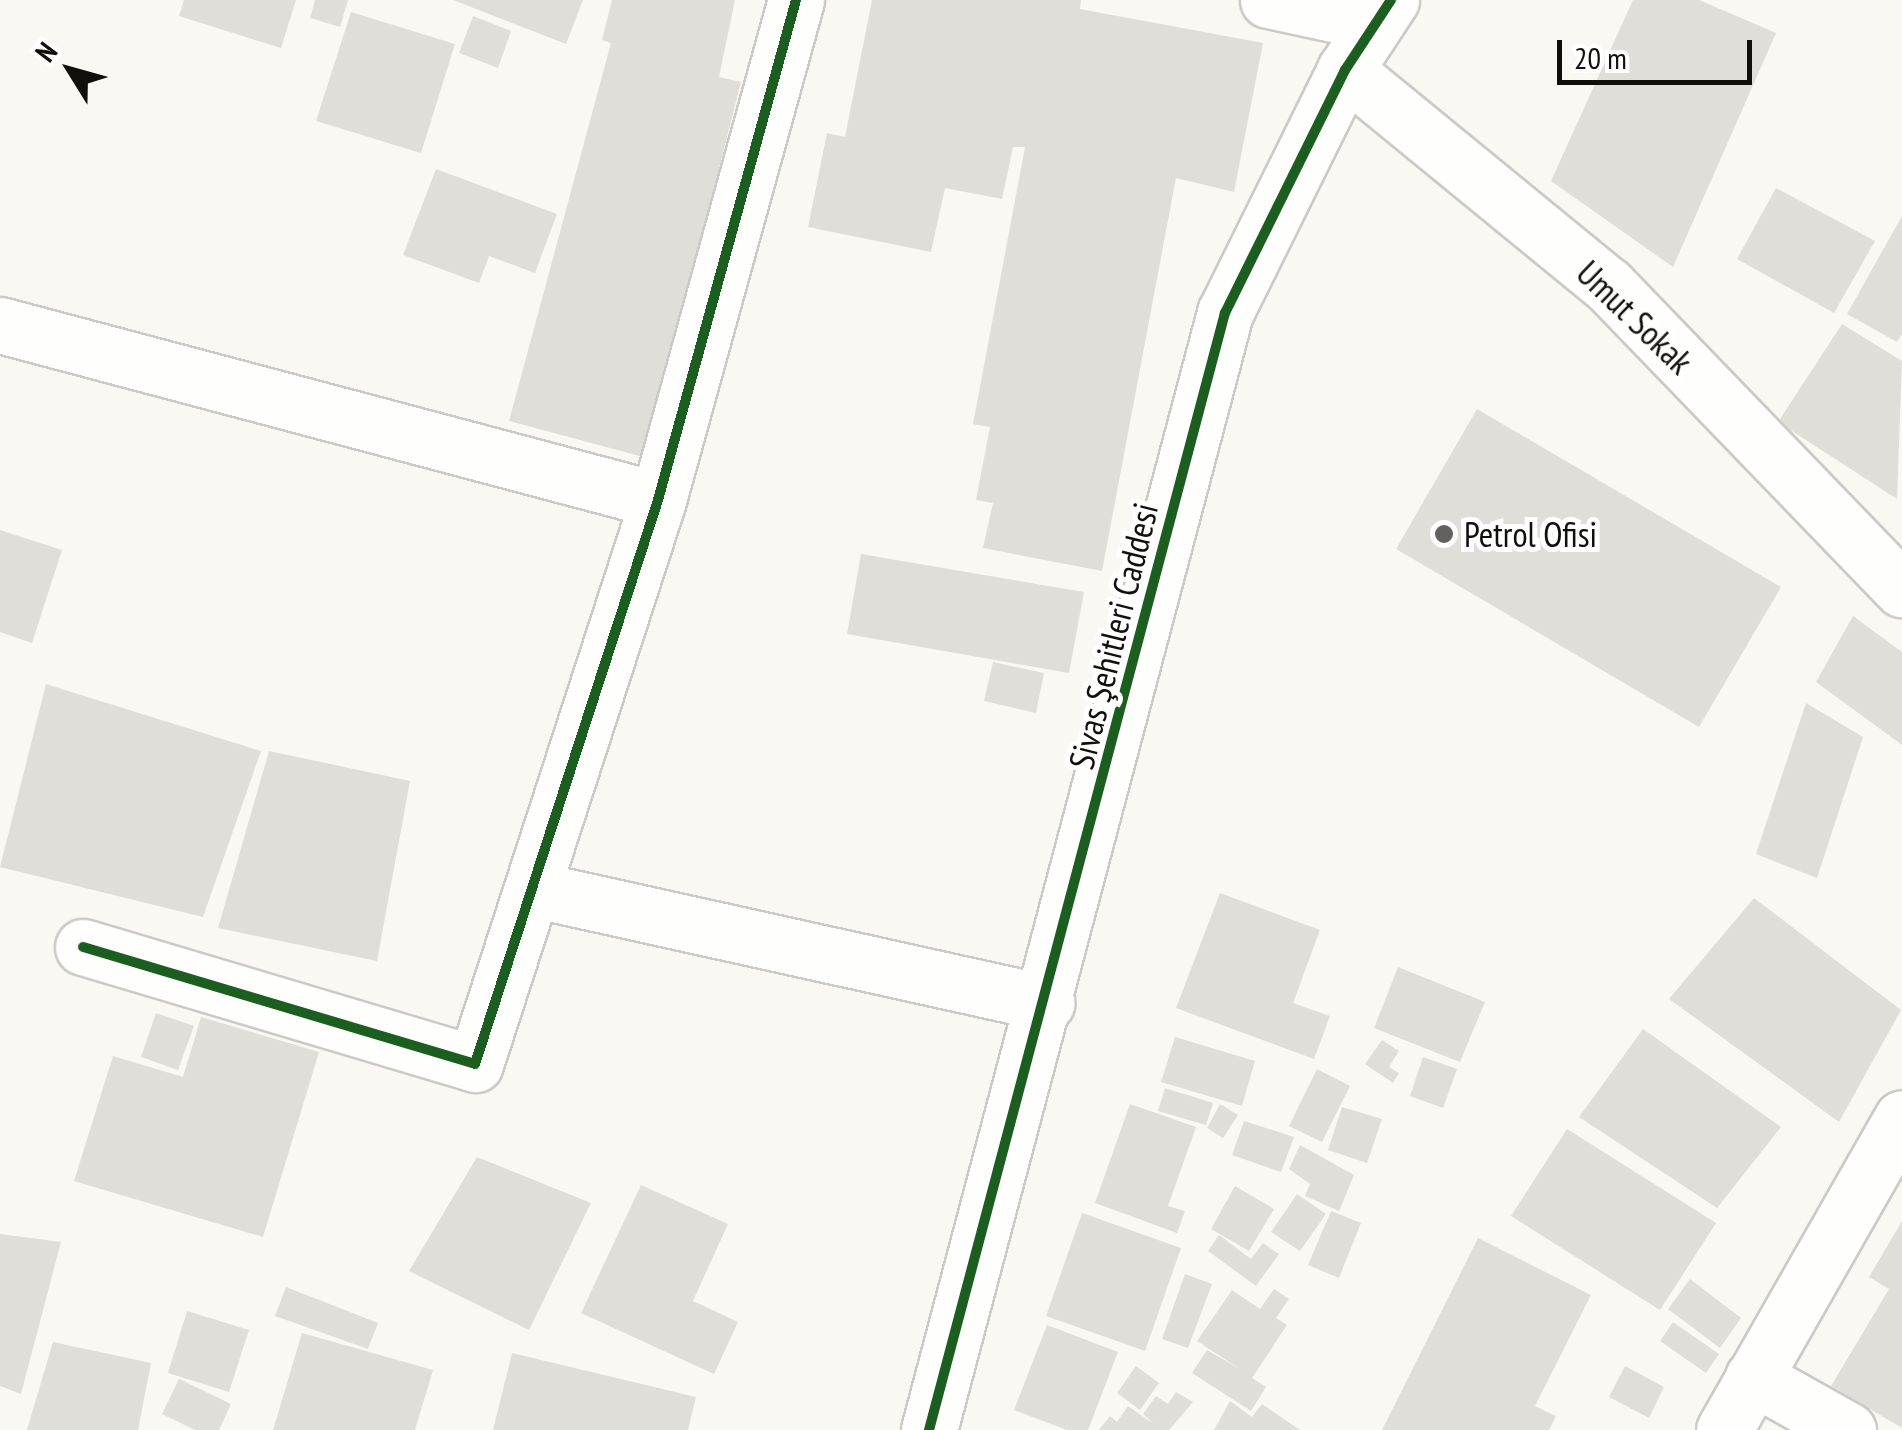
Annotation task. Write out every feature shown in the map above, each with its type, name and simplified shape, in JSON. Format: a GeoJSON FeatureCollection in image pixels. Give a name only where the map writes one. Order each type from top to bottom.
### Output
{"type":"FeatureCollection","features":[{"type":"Feature","properties":{"kind":"street"},"geometry":{"type":"LineString","coordinates":[[83,946],[475,1064],[658,500],[796,0]]}},
{"type":"Feature","properties":{"kind":"street"},"geometry":{"type":"LineString","coordinates":[[1268,0],[1382,11]]}},
{"type":"Feature","properties":{"kind":"street","name":"Sivas Şehitleri Caddesi"},"geometry":{"type":"LineString","coordinates":[[929,1430],[1047,1003],[1225,314],[1345,70],[1382,11]]}},
{"type":"Feature","properties":{"kind":"street","name":"Umut Sokak"},"geometry":{"type":"LineString","coordinates":[[1345,70],[1608,285],[1901,587]]}},
{"type":"Feature","properties":{"kind":"street"},"geometry":{"type":"LineString","coordinates":[[0,325],[658,500]]}},
{"type":"Feature","properties":{"kind":"street"},"geometry":{"type":"LineString","coordinates":[[532,889],[1047,1003]]}},
{"type":"Feature","properties":{"kind":"street"},"geometry":{"type":"LineString","coordinates":[[1724,1430],[1902,1118]]}},
{"type":"Feature","properties":{"kind":"street"},"geometry":{"type":"LineString","coordinates":[[1753,1377],[1848,1430]]}},
{"type":"Feature","properties":{"kind":"building"},"geometry":{"type":"Polygon","coordinates":[[[184,0],[296,0],[281,48],[179,16],[184,0]]]}},
{"type":"Feature","properties":{"kind":"building"},"geometry":{"type":"Polygon","coordinates":[[[315,0],[348,0],[340,27],[310,18],[315,0]]]}},
{"type":"Feature","properties":{"kind":"building"},"geometry":{"type":"Polygon","coordinates":[[[453,0],[583,0],[566,44],[453,0]]]}},
{"type":"Feature","properties":{"kind":"building"},"geometry":{"type":"Polygon","coordinates":[[[612,0],[735,0],[719,77],[741,82],[710,204],[719,208],[651,459],[509,421],[611,43],[602,40],[612,0]]]}},
{"type":"Feature","properties":{"kind":"building"},"geometry":{"type":"Polygon","coordinates":[[[872,0],[1081,0],[1080,9],[1263,43],[1234,192],[1176,178],[1102,571],[983,548],[993,503],[976,500],[990,427],[973,424],[1025,147],[1013,147],[1002,199],[945,188],[931,252],[808,227],[827,133],[845,137],[872,0]]]}},
{"type":"Feature","properties":{"kind":"building"},"geometry":{"type":"Polygon","coordinates":[[[1633,0],[1699,0],[1776,33],[1673,267],[1551,181],[1633,0]]]}},
{"type":"Feature","properties":{"kind":"building"},"geometry":{"type":"Polygon","coordinates":[[[351,12],[455,44],[421,153],[316,121],[351,12]]]}},
{"type":"Feature","properties":{"kind":"building"},"geometry":{"type":"Polygon","coordinates":[[[473,16],[511,31],[498,68],[459,53],[473,16]]]}},
{"type":"Feature","properties":{"kind":"building"},"geometry":{"type":"Polygon","coordinates":[[[436,169],[557,214],[535,273],[489,256],[479,283],[403,255],[436,169]]]}},
{"type":"Feature","properties":{"kind":"building"},"geometry":{"type":"Polygon","coordinates":[[[1776,188],[1875,241],[1834,313],[1737,259],[1776,188]]]}},
{"type":"Feature","properties":{"kind":"building"},"geometry":{"type":"Polygon","coordinates":[[[1902,216],[1902,334],[1897,342],[1847,314],[1902,216]]]}},
{"type":"Feature","properties":{"kind":"building"},"geometry":{"type":"Polygon","coordinates":[[[1842,324],[1902,361],[1897,499],[1778,422],[1842,324]]]}},
{"type":"Feature","properties":{"kind":"building"},"geometry":{"type":"Polygon","coordinates":[[[1477,409],[1781,587],[1699,727],[1396,549],[1477,409]]]}},
{"type":"Feature","properties":{"kind":"building"},"geometry":{"type":"Polygon","coordinates":[[[0,530],[62,550],[32,643],[0,632],[0,530]]]}},
{"type":"Feature","properties":{"kind":"building"},"geometry":{"type":"Polygon","coordinates":[[[861,554],[1084,592],[1069,673],[847,634],[861,554]]]}},
{"type":"Feature","properties":{"kind":"building"},"geometry":{"type":"Polygon","coordinates":[[[1853,616],[1902,652],[1902,745],[1816,682],[1853,616]]]}},
{"type":"Feature","properties":{"kind":"building"},"geometry":{"type":"Polygon","coordinates":[[[993,662],[1044,673],[1036,713],[984,701],[993,662]]]}},
{"type":"Feature","properties":{"kind":"building"},"geometry":{"type":"Polygon","coordinates":[[[46,684],[261,751],[203,917],[0,867],[46,684]]]}},
{"type":"Feature","properties":{"kind":"building"},"geometry":{"type":"Polygon","coordinates":[[[1806,703],[1863,737],[1817,878],[1756,854],[1806,703]]]}},
{"type":"Feature","properties":{"kind":"building"},"geometry":{"type":"Polygon","coordinates":[[[269,751],[410,781],[377,961],[218,928],[269,751]]]}},
{"type":"Feature","properties":{"kind":"building"},"geometry":{"type":"Polygon","coordinates":[[[1220,893],[1320,930],[1293,1003],[1330,1016],[1314,1059],[1176,1008],[1220,893]]]}},
{"type":"Feature","properties":{"kind":"building"},"geometry":{"type":"Polygon","coordinates":[[[1754,898],[1901,1010],[1839,1122],[1669,999],[1754,898]]]}},
{"type":"Feature","properties":{"kind":"building"},"geometry":{"type":"Polygon","coordinates":[[[1398,967],[1485,1002],[1460,1062],[1374,1028],[1398,967]]]}},
{"type":"Feature","properties":{"kind":"building"},"geometry":{"type":"Polygon","coordinates":[[[156,1013],[194,1026],[178,1070],[141,1057],[156,1013]]]}},
{"type":"Feature","properties":{"kind":"building"},"geometry":{"type":"Polygon","coordinates":[[[201,1017],[319,1052],[263,1237],[74,1181],[113,1056],[183,1077],[201,1017]]]}},
{"type":"Feature","properties":{"kind":"building"},"geometry":{"type":"Polygon","coordinates":[[[1643,1029],[1781,1127],[1717,1208],[1579,1117],[1643,1029]]]}},
{"type":"Feature","properties":{"kind":"building"},"geometry":{"type":"Polygon","coordinates":[[[1175,1037],[1255,1061],[1242,1106],[1161,1082],[1175,1037]]]}},
{"type":"Feature","properties":{"kind":"building"},"geometry":{"type":"Polygon","coordinates":[[[1382,1040],[1399,1051],[1389,1067],[1399,1073],[1393,1083],[1365,1064],[1382,1040]]]}},
{"type":"Feature","properties":{"kind":"building"},"geometry":{"type":"Polygon","coordinates":[[[1423,1057],[1457,1069],[1443,1108],[1410,1096],[1423,1057]]]}},
{"type":"Feature","properties":{"kind":"building"},"geometry":{"type":"Polygon","coordinates":[[[1317,1069],[1350,1086],[1322,1142],[1289,1126],[1317,1069]]]}},
{"type":"Feature","properties":{"kind":"building"},"geometry":{"type":"Polygon","coordinates":[[[1165,1088],[1213,1103],[1206,1125],[1158,1111],[1165,1088]]]}},
{"type":"Feature","properties":{"kind":"building"},"geometry":{"type":"Polygon","coordinates":[[[1130,1104],[1196,1127],[1168,1206],[1185,1211],[1177,1233],[1095,1203],[1130,1104]]]}},
{"type":"Feature","properties":{"kind":"building"},"geometry":{"type":"Polygon","coordinates":[[[1220,1104],[1238,1115],[1223,1138],[1207,1128],[1220,1104]]]}},
{"type":"Feature","properties":{"kind":"building"},"geometry":{"type":"Polygon","coordinates":[[[1342,1107],[1382,1119],[1367,1163],[1328,1150],[1342,1107]]]}},
{"type":"Feature","properties":{"kind":"building"},"geometry":{"type":"Polygon","coordinates":[[[1244,1121],[1294,1137],[1281,1172],[1232,1155],[1244,1121]]]}},
{"type":"Feature","properties":{"kind":"building"},"geometry":{"type":"Polygon","coordinates":[[[1567,1129],[1716,1223],[1660,1310],[1511,1216],[1567,1129]]]}},
{"type":"Feature","properties":{"kind":"building"},"geometry":{"type":"Polygon","coordinates":[[[1300,1145],[1354,1175],[1339,1211],[1305,1196],[1310,1184],[1289,1169],[1300,1145]]]}},
{"type":"Feature","properties":{"kind":"building"},"geometry":{"type":"Polygon","coordinates":[[[477,1157],[591,1203],[529,1330],[409,1271],[477,1157]]]}},
{"type":"Feature","properties":{"kind":"building"},"geometry":{"type":"Polygon","coordinates":[[[641,1185],[728,1224],[693,1301],[738,1322],[714,1374],[581,1313],[641,1185]]]}},
{"type":"Feature","properties":{"kind":"building"},"geometry":{"type":"Polygon","coordinates":[[[1235,1186],[1274,1209],[1249,1251],[1211,1229],[1235,1186]]]}},
{"type":"Feature","properties":{"kind":"building"},"geometry":{"type":"Polygon","coordinates":[[[1297,1194],[1326,1214],[1300,1251],[1271,1232],[1297,1194]]]}},
{"type":"Feature","properties":{"kind":"building"},"geometry":{"type":"Polygon","coordinates":[[[1331,1211],[1361,1223],[1339,1278],[1308,1265],[1331,1211]]]}},
{"type":"Feature","properties":{"kind":"building"},"geometry":{"type":"Polygon","coordinates":[[[1082,1213],[1181,1248],[1145,1351],[1046,1316],[1082,1213]]]}},
{"type":"Feature","properties":{"kind":"building"},"geometry":{"type":"Polygon","coordinates":[[[1902,1221],[1902,1428],[1831,1386],[1889,1289],[1869,1277],[1902,1221]]]}},
{"type":"Feature","properties":{"kind":"building"},"geometry":{"type":"Polygon","coordinates":[[[0,1234],[61,1242],[21,1394],[0,1386],[0,1234]]]}},
{"type":"Feature","properties":{"kind":"building"},"geometry":{"type":"Polygon","coordinates":[[[1219,1235],[1251,1259],[1263,1243],[1279,1254],[1256,1286],[1208,1251],[1219,1235]]]}},
{"type":"Feature","properties":{"kind":"building"},"geometry":{"type":"Polygon","coordinates":[[[1478,1238],[1591,1295],[1535,1406],[1556,1416],[1549,1430],[1382,1430],[1478,1238]]]}},
{"type":"Feature","properties":{"kind":"building"},"geometry":{"type":"Polygon","coordinates":[[[1185,1274],[1212,1284],[1188,1348],[1162,1339],[1185,1274]]]}},
{"type":"Feature","properties":{"kind":"building"},"geometry":{"type":"Polygon","coordinates":[[[1690,1279],[1741,1318],[1720,1348],[1668,1309],[1690,1279]]]}},
{"type":"Feature","properties":{"kind":"building"},"geometry":{"type":"Polygon","coordinates":[[[286,1287],[378,1323],[368,1349],[275,1316],[286,1287]]]}},
{"type":"Feature","properties":{"kind":"building"},"geometry":{"type":"Polygon","coordinates":[[[1274,1289],[1289,1299],[1276,1318],[1287,1325],[1252,1378],[1266,1387],[1251,1411],[1192,1373],[1207,1350],[1240,1369],[1197,1341],[1232,1290],[1260,1309],[1274,1289]]]}},
{"type":"Feature","properties":{"kind":"building"},"geometry":{"type":"Polygon","coordinates":[[[187,1311],[249,1330],[229,1392],[168,1373],[187,1311]]]}},
{"type":"Feature","properties":{"kind":"building"},"geometry":{"type":"Polygon","coordinates":[[[1673,1322],[1719,1354],[1706,1373],[1660,1341],[1673,1322]]]}},
{"type":"Feature","properties":{"kind":"building"},"geometry":{"type":"Polygon","coordinates":[[[1047,1325],[1118,1352],[1088,1430],[1067,1430],[1014,1410],[1047,1325]]]}},
{"type":"Feature","properties":{"kind":"building"},"geometry":{"type":"Polygon","coordinates":[[[302,1333],[433,1370],[415,1430],[273,1430],[302,1333]]]}},
{"type":"Feature","properties":{"kind":"building"},"geometry":{"type":"Polygon","coordinates":[[[53,1342],[151,1363],[138,1430],[27,1430],[53,1342]]]}},
{"type":"Feature","properties":{"kind":"building"},"geometry":{"type":"Polygon","coordinates":[[[512,1353],[696,1397],[688,1430],[493,1430],[512,1353]]]}},
{"type":"Feature","properties":{"kind":"building"},"geometry":{"type":"Polygon","coordinates":[[[1136,1366],[1159,1383],[1140,1410],[1117,1393],[1136,1366]]]}},
{"type":"Feature","properties":{"kind":"building"},"geometry":{"type":"Polygon","coordinates":[[[1625,1366],[1664,1387],[1649,1418],[1609,1397],[1625,1366]]]}},
{"type":"Feature","properties":{"kind":"building"},"geometry":{"type":"Polygon","coordinates":[[[179,1379],[231,1404],[219,1430],[195,1430],[162,1414],[179,1379]]]}},
{"type":"Feature","properties":{"kind":"building"},"geometry":{"type":"Polygon","coordinates":[[[1176,1392],[1193,1402],[1169,1430],[1099,1430],[1110,1416],[1117,1422],[1128,1406],[1154,1424],[1143,1414],[1156,1396],[1168,1404],[1176,1392]]]}},
{"type":"Feature","properties":{"kind":"building"},"geometry":{"type":"Polygon","coordinates":[[[1230,1401],[1252,1417],[1262,1404],[1300,1430],[1214,1430],[1230,1401]]]}},
{"type":"Feature","properties":{"kind":"cycle path"},"geometry":{"type":"LineString","coordinates":[[83,947],[475,1064],[658,500],[796,0]]}},
{"type":"Feature","properties":{"kind":"cycle path"},"geometry":{"type":"LineString","coordinates":[[929,1430],[1225,313],[1345,70],[1391,0]]}},
{"type":"Feature","properties":{"kind":"place","name":"Petrol Ofisi"},"geometry":{"type":"Point","coordinates":[1444,534]}}]}
